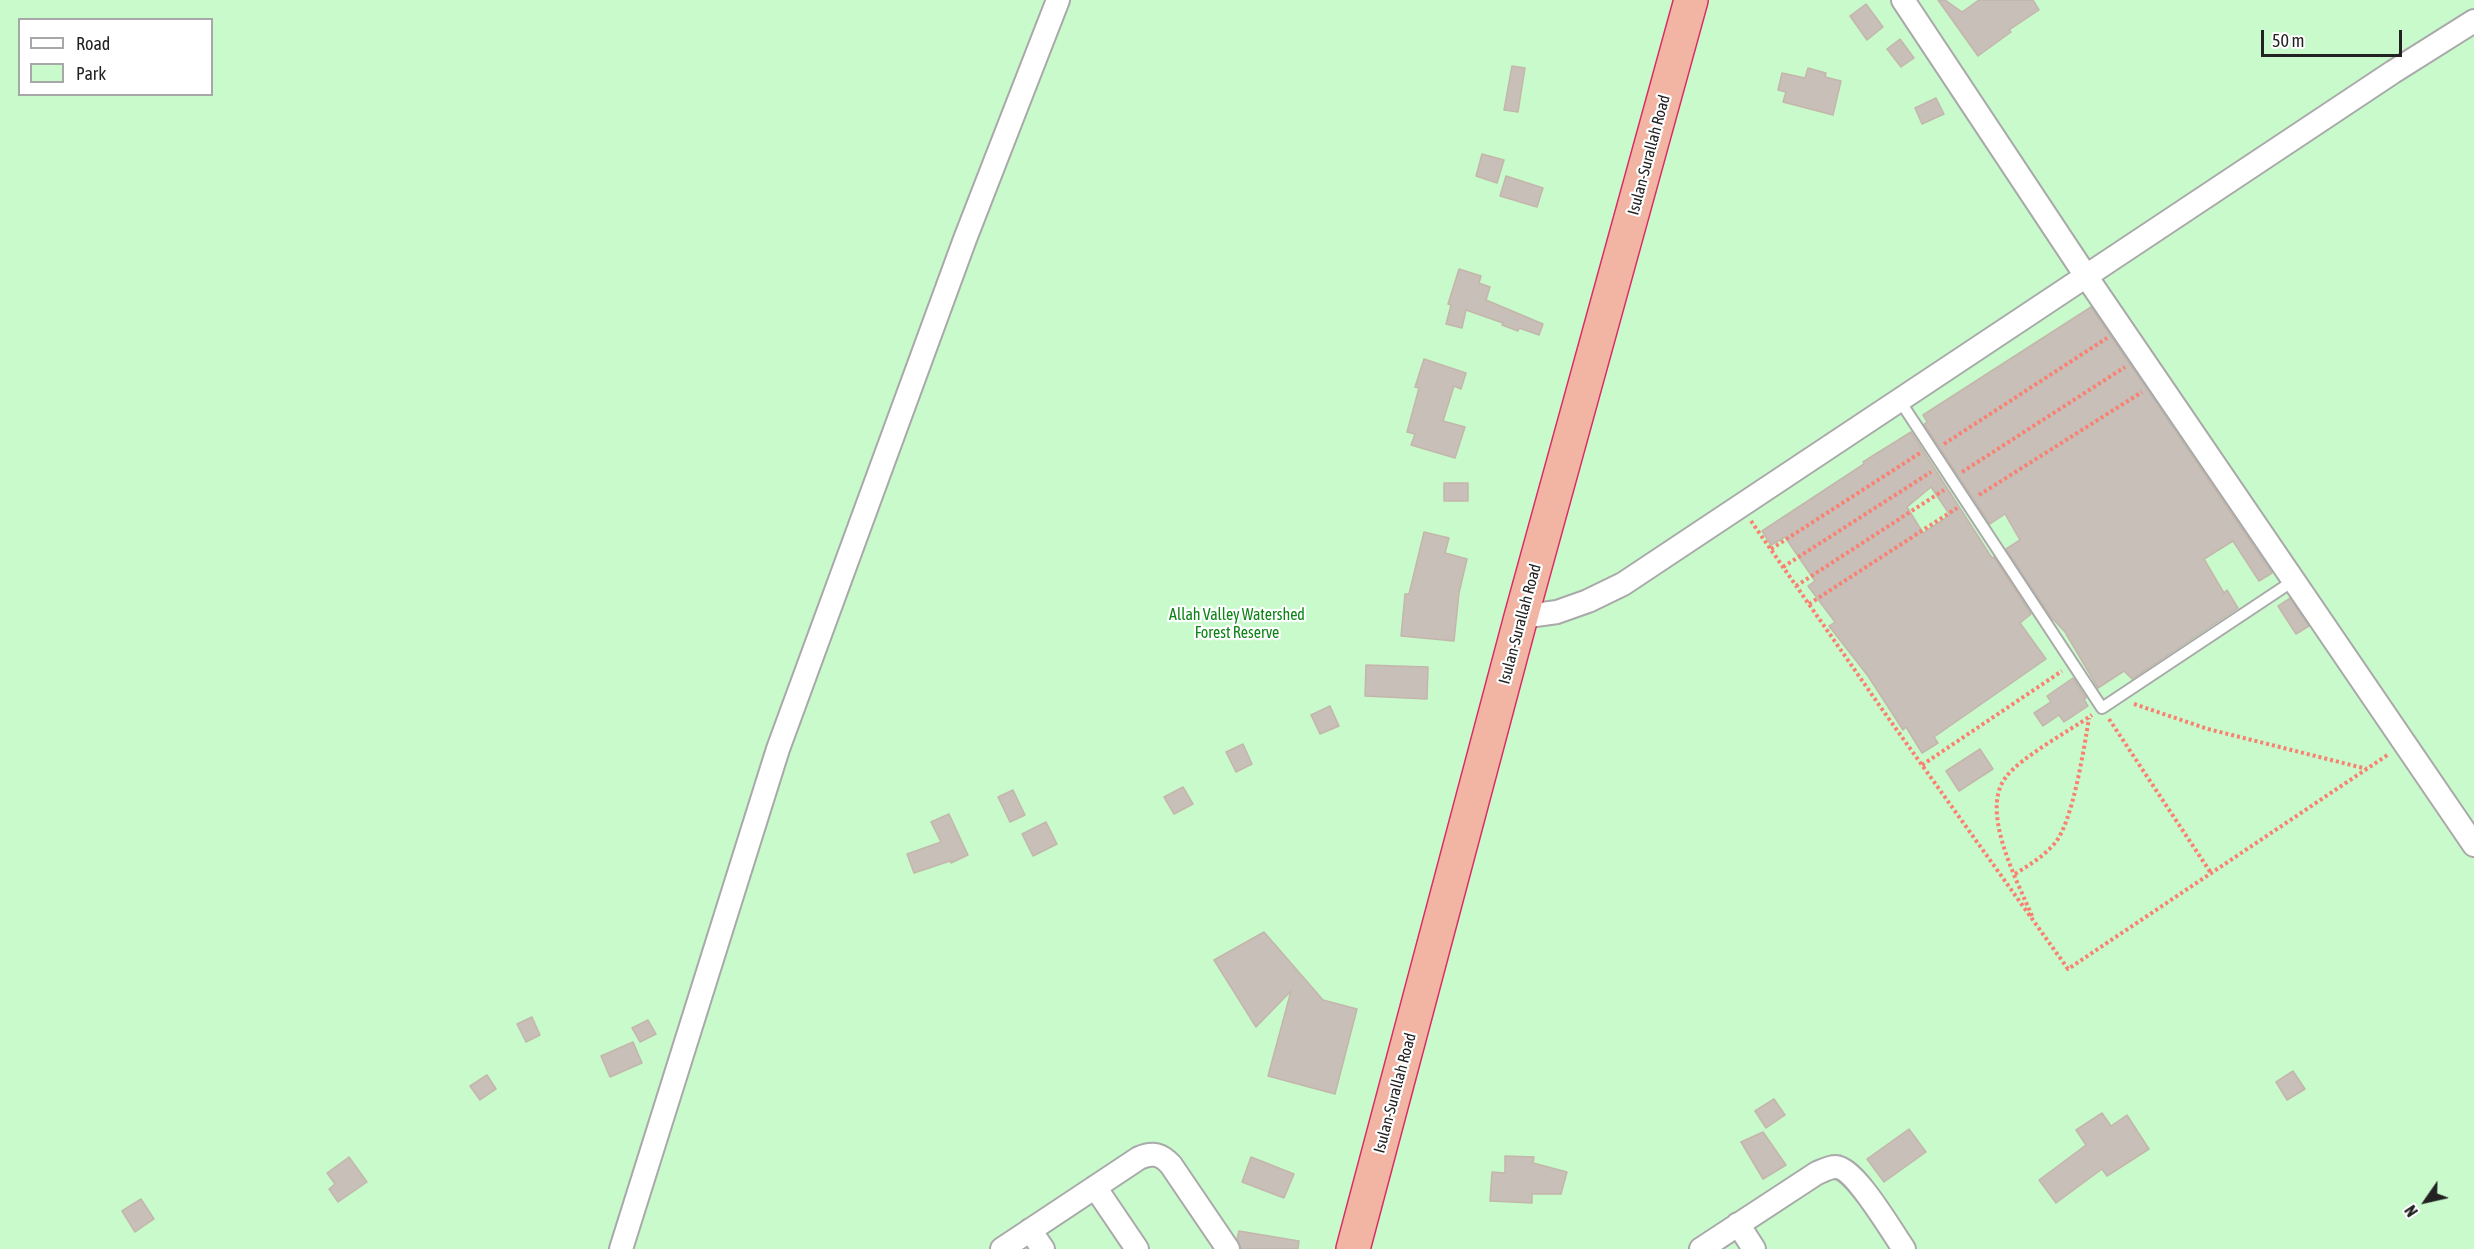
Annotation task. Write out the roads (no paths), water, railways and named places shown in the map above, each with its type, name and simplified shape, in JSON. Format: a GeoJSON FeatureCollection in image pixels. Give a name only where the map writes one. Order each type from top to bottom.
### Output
{"type":"FeatureCollection","features":[{"type":"Feature","properties":{"kind":"highway","name":"Isulan-Surallah Road"},"geometry":{"type":"LineString","coordinates":[[1353,1249],[1521,617],[1691,0]]}},
{"type":"Feature","properties":{"kind":"street"},"geometry":{"type":"LineString","coordinates":[[621,1249],[778,749],[965,239],[1058,0]]}},
{"type":"Feature","properties":{"kind":"street"},"geometry":{"type":"LineString","coordinates":[[1903,0],[2086,276],[2474,845]]}},
{"type":"Feature","properties":{"kind":"street"},"geometry":{"type":"LineString","coordinates":[[1521,617],[1557,612],[1588,601],[1623,584],[2474,21]]}},
{"type":"Feature","properties":{"kind":"street"},"geometry":{"type":"LineString","coordinates":[[1002,1249],[1148,1154],[1156,1154],[1164,1158],[1228,1249]]}},
{"type":"Feature","properties":{"kind":"street"},"geometry":{"type":"LineString","coordinates":[[1701,1249],[1817,1173],[1835,1167],[1847,1170],[1857,1181],[1904,1249]]}},
{"type":"Feature","properties":{"kind":"street"},"geometry":{"type":"LineString","coordinates":[[1095,1187],[1137,1249]]}},
{"type":"Feature","properties":{"kind":"street"},"geometry":{"type":"LineString","coordinates":[[1738,1224],[1754,1249]]}},
{"type":"Feature","properties":{"kind":"street"},"geometry":{"type":"LineString","coordinates":[[1030,1230],[1043,1249]]}},
{"type":"Feature","properties":{"kind":"lane"},"geometry":{"type":"LineString","coordinates":[[1900,401],[2102,708],[2294,581]]}},
{"type":"Feature","properties":{"kind":"park label","name":"Allah Valley Watershed Forest Reserve"},"geometry":{"type":"Point","coordinates":[1237,624]}}]}
